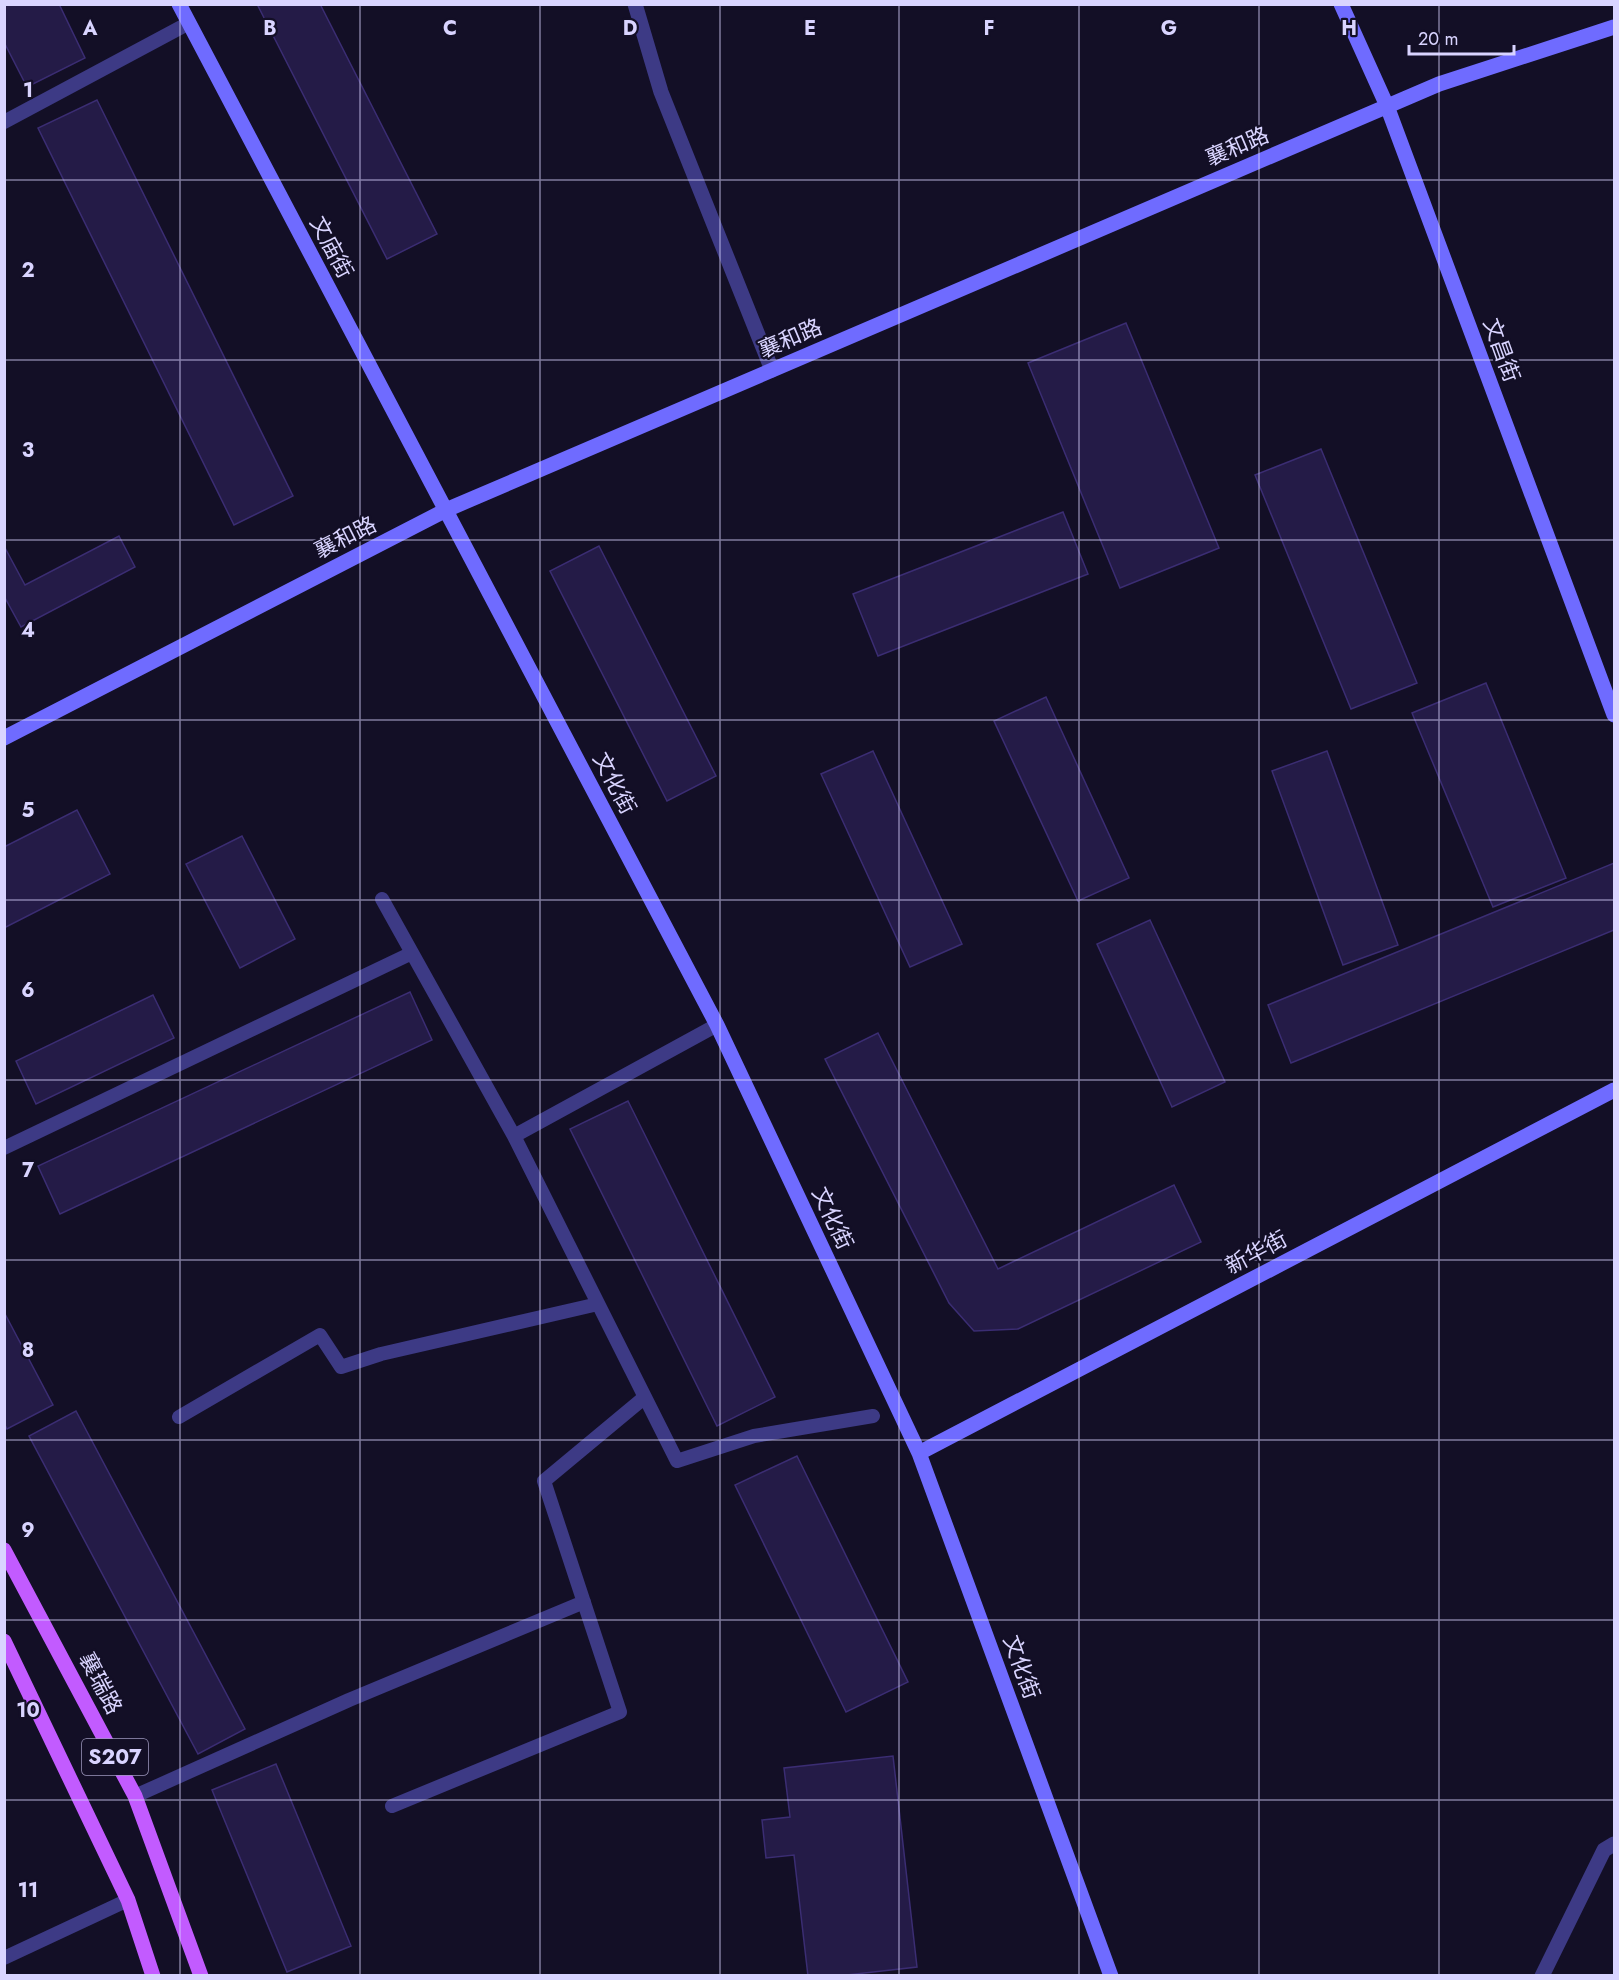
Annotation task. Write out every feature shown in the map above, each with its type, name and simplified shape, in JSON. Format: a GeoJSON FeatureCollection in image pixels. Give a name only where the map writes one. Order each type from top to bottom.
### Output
{"type":"FeatureCollection","features":[{"type":"Feature","properties":{"kind":"main road","name":"文庙街"},"geometry":{"type":"LineString","coordinates":[[179,4],[446,510]]}},
{"type":"Feature","properties":{"kind":"main road","name":"文昌街"},"geometry":{"type":"LineString","coordinates":[[1341,4],[1387,106],[1614,715]]}},
{"type":"Feature","properties":{"kind":"main road","name":"襄和路"},"geometry":{"type":"LineString","coordinates":[[4,738],[446,510],[1439,84],[1614,27]]}},
{"type":"Feature","properties":{"kind":"main road","name":"文化街"},"geometry":{"type":"LineString","coordinates":[[446,510],[717,1024],[919,1453],[1111,1976]]}},
{"type":"Feature","properties":{"kind":"main road","name":"新华街"},"geometry":{"type":"LineString","coordinates":[[919,1453],[1614,1090]]}},
{"type":"Feature","properties":{"kind":"main road","name":"襄瑞路"},"geometry":{"type":"LineString","coordinates":[[4,1550],[135,1796],[201,1976]]}},
{"type":"Feature","properties":{"kind":"main road","name":"S207"},"geometry":{"type":"LineString","coordinates":[[4,1641],[128,1900],[153,1976]]}},
{"type":"Feature","properties":{"kind":"street"},"geometry":{"type":"LineString","coordinates":[[635,4],[661,92],[772,370]]}},
{"type":"Feature","properties":{"kind":"street"},"geometry":{"type":"LineString","coordinates":[[1542,1976],[1604,1850],[1614,1844]]}},
{"type":"Feature","properties":{"kind":"lane"},"geometry":{"type":"LineString","coordinates":[[4,122],[189,23]]}},
{"type":"Feature","properties":{"kind":"lane"},"geometry":{"type":"LineString","coordinates":[[382,899],[514,1136],[677,1461],[754,1436],[873,1416]]}},
{"type":"Feature","properties":{"kind":"lane"},"geometry":{"type":"LineString","coordinates":[[4,1149],[412,953]]}},
{"type":"Feature","properties":{"kind":"lane"},"geometry":{"type":"LineString","coordinates":[[514,1136],[717,1024]]}},
{"type":"Feature","properties":{"kind":"lane"},"geometry":{"type":"LineString","coordinates":[[179,1418],[320,1335],[341,1366],[381,1354],[598,1304]]}},
{"type":"Feature","properties":{"kind":"lane"},"geometry":{"type":"LineString","coordinates":[[392,1806],[620,1712],[544,1480],[645,1397]]}},
{"type":"Feature","properties":{"kind":"lane"},"geometry":{"type":"LineString","coordinates":[[135,1796],[349,1700],[584,1602]]}},
{"type":"Feature","properties":{"kind":"lane"},"geometry":{"type":"LineString","coordinates":[[4,1958],[128,1900]]}},
{"type":"Feature","properties":{"kind":"building"},"geometry":{"type":"Polygon","coordinates":[[[4,4],[59,4],[85,58],[27,87],[4,42],[4,4]]]}},
{"type":"Feature","properties":{"kind":"building"},"geometry":{"type":"Polygon","coordinates":[[[257,4],[320,4],[437,234],[387,259],[257,4]]]}},
{"type":"Feature","properties":{"kind":"building"},"geometry":{"type":"Polygon","coordinates":[[[97,100],[293,496],[234,525],[38,128],[97,100]]]}},
{"type":"Feature","properties":{"kind":"building"},"geometry":{"type":"Polygon","coordinates":[[[1126,323],[1219,548],[1120,588],[1028,363],[1126,323]]]}},
{"type":"Feature","properties":{"kind":"building"},"geometry":{"type":"Polygon","coordinates":[[[1321,449],[1417,683],[1351,709],[1255,475],[1321,449]]]}},
{"type":"Feature","properties":{"kind":"building"},"geometry":{"type":"Polygon","coordinates":[[[1063,512],[1088,574],[878,656],[853,594],[1063,512]]]}},
{"type":"Feature","properties":{"kind":"building"},"geometry":{"type":"Polygon","coordinates":[[[119,536],[135,567],[21,627],[4,596],[4,546],[25,585],[119,536]]]}},
{"type":"Feature","properties":{"kind":"building"},"geometry":{"type":"Polygon","coordinates":[[[599,546],[716,776],[667,801],[550,571],[599,546]]]}},
{"type":"Feature","properties":{"kind":"building"},"geometry":{"type":"Polygon","coordinates":[[[1486,683],[1566,878],[1493,907],[1412,713],[1486,683]]]}},
{"type":"Feature","properties":{"kind":"building"},"geometry":{"type":"Polygon","coordinates":[[[1046,697],[1129,878],[1078,901],[994,721],[1046,697]]]}},
{"type":"Feature","properties":{"kind":"building"},"geometry":{"type":"Polygon","coordinates":[[[873,751],[962,944],[910,967],[821,774],[873,751]]]}},
{"type":"Feature","properties":{"kind":"building"},"geometry":{"type":"Polygon","coordinates":[[[1327,751],[1398,945],[1343,965],[1272,771],[1327,751]]]}},
{"type":"Feature","properties":{"kind":"building"},"geometry":{"type":"Polygon","coordinates":[[[77,810],[110,874],[4,928],[4,847],[77,810]]]}},
{"type":"Feature","properties":{"kind":"building"},"geometry":{"type":"Polygon","coordinates":[[[242,836],[295,939],[240,968],[186,864],[242,836]]]}},
{"type":"Feature","properties":{"kind":"building"},"geometry":{"type":"Polygon","coordinates":[[[1614,863],[1614,930],[1291,1063],[1268,1005],[1614,863]]]}},
{"type":"Feature","properties":{"kind":"building"},"geometry":{"type":"Polygon","coordinates":[[[1150,920],[1225,1082],[1172,1107],[1097,944],[1150,920]]]}},
{"type":"Feature","properties":{"kind":"building"},"geometry":{"type":"Polygon","coordinates":[[[410,992],[432,1040],[60,1214],[38,1166],[410,992]]]}},
{"type":"Feature","properties":{"kind":"building"},"geometry":{"type":"Polygon","coordinates":[[[153,995],[174,1038],[36,1104],[16,1061],[153,995]]]}},
{"type":"Feature","properties":{"kind":"building"},"geometry":{"type":"Polygon","coordinates":[[[878,1033],[998,1269],[1174,1185],[1201,1242],[1018,1329],[974,1331],[949,1303],[825,1059],[878,1033]]]}},
{"type":"Feature","properties":{"kind":"building"},"geometry":{"type":"Polygon","coordinates":[[[628,1101],[775,1397],[717,1426],[570,1129],[628,1101]]]}},
{"type":"Feature","properties":{"kind":"building"},"geometry":{"type":"Polygon","coordinates":[[[4,1312],[53,1405],[7,1429],[4,1423],[4,1312]]]}},
{"type":"Feature","properties":{"kind":"building"},"geometry":{"type":"Polygon","coordinates":[[[76,1411],[245,1729],[198,1754],[29,1436],[76,1411]]]}},
{"type":"Feature","properties":{"kind":"building"},"geometry":{"type":"Polygon","coordinates":[[[797,1456],[908,1682],[846,1712],[735,1485],[797,1456]]]}},
{"type":"Feature","properties":{"kind":"building"},"geometry":{"type":"Polygon","coordinates":[[[893,1756],[917,1967],[838,1976],[808,1976],[794,1855],[766,1858],[762,1820],[790,1817],[784,1768],[893,1756]]]}},
{"type":"Feature","properties":{"kind":"building"},"geometry":{"type":"Polygon","coordinates":[[[276,1764],[351,1946],[287,1972],[212,1790],[276,1764]]]}}]}
